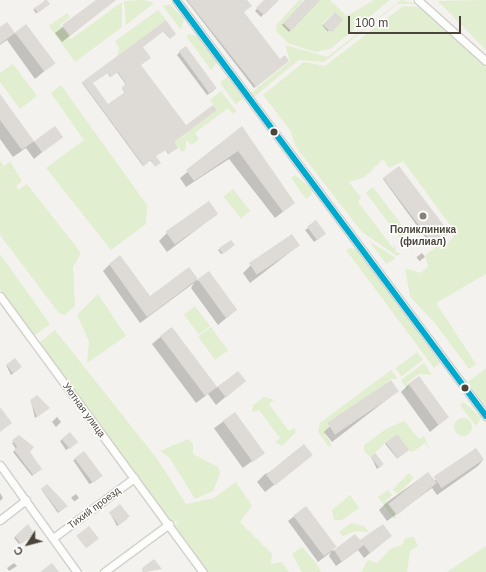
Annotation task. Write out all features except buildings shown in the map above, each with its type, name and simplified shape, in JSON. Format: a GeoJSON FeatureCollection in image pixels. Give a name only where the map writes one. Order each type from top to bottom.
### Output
{"type":"FeatureCollection","features":[{"type":"Feature","properties":{"kind":"street"},"geometry":{"type":"LineString","coordinates":[[176,0],[486,416]]}},
{"type":"Feature","properties":{"kind":"street"},"geometry":{"type":"LineString","coordinates":[[418,0],[486,61]]}},
{"type":"Feature","properties":{"kind":"street","name":"Уютная улица"},"geometry":{"type":"LineString","coordinates":[[0,296],[203,572]]}},
{"type":"Feature","properties":{"kind":"street"},"geometry":{"type":"LineString","coordinates":[[0,465],[77,572]]}},
{"type":"Feature","properties":{"kind":"street","name":"Тихий проезд"},"geometry":{"type":"LineString","coordinates":[[53,538],[134,478]]}},
{"type":"Feature","properties":{"kind":"street"},"geometry":{"type":"LineString","coordinates":[[0,520],[26,500]]}},
{"type":"Feature","properties":{"kind":"street"},"geometry":{"type":"LineString","coordinates":[[104,572],[169,524]]}},
{"type":"Feature","properties":{"kind":"green space"},"geometry":{"type":"Polygon","coordinates":[[[144,0],[154,3],[126,25],[124,1],[144,0]]]}},
{"type":"Feature","properties":{"kind":"green space"},"geometry":{"type":"Polygon","coordinates":[[[299,0],[304,1],[283,23],[291,31],[317,0],[330,0],[347,16],[374,0],[390,0],[330,49],[315,52],[288,43],[276,31],[277,24],[299,0]],[[335,12],[322,24],[330,32],[343,19],[335,12]]]}},
{"type":"Feature","properties":{"kind":"green space"},"geometry":{"type":"Polygon","coordinates":[[[401,0],[418,4],[397,4],[324,62],[299,60],[254,97],[251,93],[290,61],[285,45],[327,57],[401,0]]]}},
{"type":"Feature","properties":{"kind":"green space"},"geometry":{"type":"Polygon","coordinates":[[[486,0],[486,50],[438,1],[486,0]]]}},
{"type":"Feature","properties":{"kind":"green space"},"geometry":{"type":"Polygon","coordinates":[[[122,2],[122,27],[75,62],[49,26],[67,13],[70,17],[60,25],[71,39],[122,2]]]}},
{"type":"Feature","properties":{"kind":"green space"},"geometry":{"type":"Polygon","coordinates":[[[170,4],[184,19],[181,30],[163,6],[170,4]]]}},
{"type":"Feature","properties":{"kind":"green space"},"geometry":{"type":"Polygon","coordinates":[[[403,6],[422,7],[486,67],[486,274],[436,303],[476,364],[469,369],[434,322],[410,297],[405,268],[420,273],[428,267],[425,255],[442,243],[445,247],[456,233],[403,161],[389,168],[383,159],[365,177],[349,182],[361,198],[358,202],[393,248],[396,246],[395,252],[401,253],[397,256],[362,232],[296,147],[290,130],[263,95],[304,62],[325,66],[403,6]]]}},
{"type":"Feature","properties":{"kind":"green space"},"geometry":{"type":"Polygon","coordinates":[[[158,10],[166,20],[117,56],[119,48],[115,41],[158,10]]]}},
{"type":"Feature","properties":{"kind":"green space"},"geometry":{"type":"Polygon","coordinates":[[[189,34],[197,36],[217,63],[211,70],[186,36],[189,34]]]}},
{"type":"Feature","properties":{"kind":"green space"},"geometry":{"type":"Polygon","coordinates":[[[13,64],[37,96],[20,109],[0,82],[0,73],[13,64]]]}},
{"type":"Feature","properties":{"kind":"green space"},"geometry":{"type":"Polygon","coordinates":[[[227,77],[243,99],[236,104],[220,82],[227,77]]]}},
{"type":"Feature","properties":{"kind":"green space"},"geometry":{"type":"Polygon","coordinates":[[[61,85],[147,205],[146,224],[111,250],[46,168],[84,140],[51,93],[61,85]]]}},
{"type":"Feature","properties":{"kind":"green space"},"geometry":{"type":"Polygon","coordinates":[[[221,91],[236,111],[233,114],[228,108],[195,133],[199,139],[192,145],[186,140],[186,149],[182,152],[174,142],[217,110],[210,100],[221,91]]]}},
{"type":"Feature","properties":{"kind":"green space"},"geometry":{"type":"Polygon","coordinates":[[[0,160],[4,166],[10,161],[22,181],[16,186],[18,190],[27,184],[81,253],[73,267],[75,306],[64,315],[58,312],[0,235],[0,160]]]}},
{"type":"Feature","properties":{"kind":"green space"},"geometry":{"type":"Polygon","coordinates":[[[295,175],[311,188],[312,194],[306,199],[291,178],[295,175]]]}},
{"type":"Feature","properties":{"kind":"green space"},"geometry":{"type":"Polygon","coordinates":[[[373,187],[413,241],[406,246],[366,192],[373,187]]]}},
{"type":"Feature","properties":{"kind":"green space"},"geometry":{"type":"Polygon","coordinates":[[[233,189],[250,211],[241,218],[224,196],[233,189]]]}},
{"type":"Feature","properties":{"kind":"green space"},"geometry":{"type":"Polygon","coordinates":[[[369,241],[396,258],[386,264],[369,241]]]}},
{"type":"Feature","properties":{"kind":"green space"},"geometry":{"type":"Polygon","coordinates":[[[350,248],[356,249],[440,363],[434,368],[346,250],[350,248]]]}},
{"type":"Feature","properties":{"kind":"green space"},"geometry":{"type":"Polygon","coordinates":[[[0,254],[50,324],[34,336],[0,289],[0,254]]]}},
{"type":"Feature","properties":{"kind":"green space"},"geometry":{"type":"Polygon","coordinates":[[[98,294],[126,336],[87,363],[89,341],[77,315],[98,294]]]}},
{"type":"Feature","properties":{"kind":"green space"},"geometry":{"type":"Polygon","coordinates":[[[195,306],[210,326],[199,334],[184,314],[195,306]]]}},
{"type":"Feature","properties":{"kind":"green space"},"geometry":{"type":"Polygon","coordinates":[[[211,327],[228,350],[215,360],[198,336],[211,327]]]}},
{"type":"Feature","properties":{"kind":"green space"},"geometry":{"type":"Polygon","coordinates":[[[55,330],[158,460],[186,504],[214,498],[236,482],[252,506],[240,522],[272,554],[271,564],[282,562],[289,572],[200,572],[170,531],[178,522],[169,520],[39,343],[55,330]]]}},
{"type":"Feature","properties":{"kind":"green space"},"geometry":{"type":"Polygon","coordinates":[[[417,352],[423,360],[401,376],[395,368],[417,352]]]}},
{"type":"Feature","properties":{"kind":"green space"},"geometry":{"type":"Polygon","coordinates":[[[424,363],[432,375],[419,374],[407,383],[409,392],[401,380],[424,363]]]}},
{"type":"Feature","properties":{"kind":"green space"},"geometry":{"type":"Polygon","coordinates":[[[486,368],[486,408],[468,382],[486,368]]]}},
{"type":"Feature","properties":{"kind":"green space"},"geometry":{"type":"Polygon","coordinates":[[[391,370],[398,379],[391,379],[329,425],[325,434],[332,445],[329,447],[318,432],[320,423],[391,370]]]}},
{"type":"Feature","properties":{"kind":"green space"},"geometry":{"type":"Polygon","coordinates":[[[264,397],[274,400],[269,404],[289,431],[294,428],[296,432],[282,446],[275,442],[280,438],[259,410],[252,412],[253,405],[264,397]]]}},
{"type":"Feature","properties":{"kind":"green space"},"geometry":{"type":"Polygon","coordinates":[[[464,402],[481,418],[476,426],[460,405],[464,402]]]}},
{"type":"Feature","properties":{"kind":"green space"},"geometry":{"type":"Polygon","coordinates":[[[463,418],[469,421],[472,427],[469,433],[463,436],[457,433],[454,427],[457,421],[463,418]]]}},
{"type":"Feature","properties":{"kind":"green space"},"geometry":{"type":"Polygon","coordinates":[[[404,421],[419,439],[424,436],[430,450],[425,443],[413,452],[409,451],[396,434],[370,457],[364,451],[364,445],[386,429],[404,421]]]}},
{"type":"Feature","properties":{"kind":"green space"},"geometry":{"type":"Polygon","coordinates":[[[188,439],[193,444],[193,454],[218,467],[220,474],[213,491],[195,499],[169,457],[160,451],[188,439]]]}},
{"type":"Feature","properties":{"kind":"green space"},"geometry":{"type":"Polygon","coordinates":[[[409,473],[414,478],[398,494],[393,489],[409,473]]]}},
{"type":"Feature","properties":{"kind":"green space"},"geometry":{"type":"Polygon","coordinates":[[[388,490],[392,495],[385,501],[397,517],[394,519],[378,497],[388,490]]]}},
{"type":"Feature","properties":{"kind":"green space"},"geometry":{"type":"Polygon","coordinates":[[[350,495],[359,508],[342,520],[334,520],[332,510],[350,495]]]}},
{"type":"Feature","properties":{"kind":"green space"},"geometry":{"type":"Polygon","coordinates":[[[351,523],[364,526],[369,532],[355,531],[343,536],[339,532],[351,523]]]}},
{"type":"Feature","properties":{"kind":"green space"},"geometry":{"type":"Polygon","coordinates":[[[414,537],[418,546],[410,551],[407,572],[361,572],[368,560],[377,563],[390,549],[402,545],[405,538],[414,537]]]}},
{"type":"Feature","properties":{"kind":"green space"},"geometry":{"type":"Polygon","coordinates":[[[486,546],[486,572],[447,572],[486,546]]]}},
{"type":"Feature","properties":{"kind":"green space"},"geometry":{"type":"Polygon","coordinates":[[[302,547],[316,563],[321,572],[302,572],[292,554],[302,547]]]}},
{"type":"Feature","properties":{"kind":"transit line"},"geometry":{"type":"LineString","coordinates":[[176,0],[486,416]]}},
{"type":"Feature","properties":{"kind":"place","name":"Поликлиника (филиал)"},"geometry":{"type":"Point","coordinates":[423,216]}}]}
